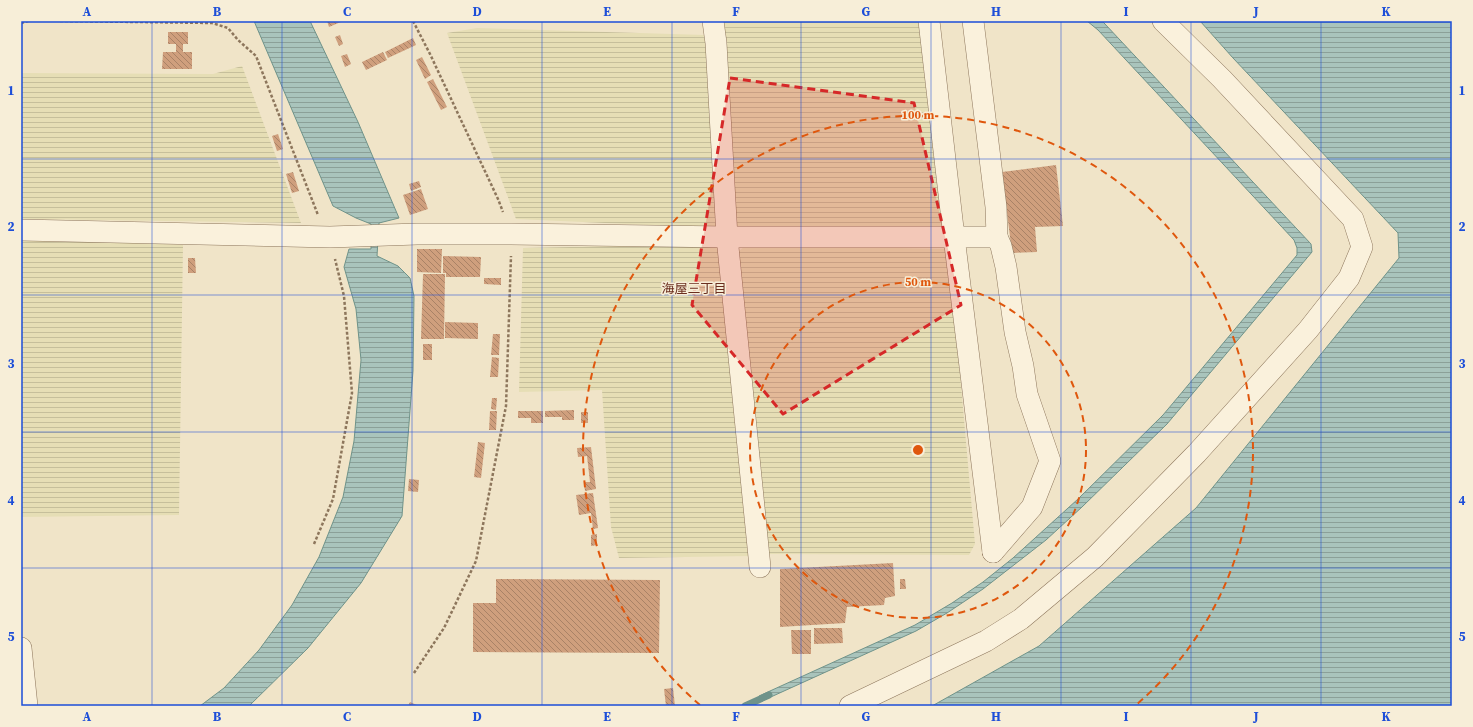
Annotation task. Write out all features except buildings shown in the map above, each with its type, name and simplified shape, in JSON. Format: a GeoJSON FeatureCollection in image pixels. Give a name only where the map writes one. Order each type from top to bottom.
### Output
{"type":"FeatureCollection","features":[{"type":"Feature","properties":{"kind":"street"},"geometry":{"type":"LineString","coordinates":[[712,21],[716,43],[727,237],[760,567]]}},
{"type":"Feature","properties":{"kind":"street"},"geometry":{"type":"LineString","coordinates":[[929,21],[993,552],[1032,507],[1050,461],[1027,394],[1023,366],[1015,332],[1006,267],[1001,246],[997,237],[996,207],[973,21]]}},
{"type":"Feature","properties":{"kind":"street"},"geometry":{"type":"LineString","coordinates":[[850,706],[986,641],[1021,619],[1095,557],[1197,453],[1308,330],[1349,278],[1362,247],[1353,219],[1222,80],[1163,21]]}},
{"type":"Feature","properties":{"kind":"street"},"geometry":{"type":"LineString","coordinates":[[21,230],[328,237],[417,234],[727,237],[997,237]]}},
{"type":"Feature","properties":{"kind":"street"},"geometry":{"type":"LineString","coordinates":[[21,648],[27,706]]}},
{"type":"Feature","properties":{"kind":"path"},"geometry":{"type":"LineString","coordinates":[[21,24],[28,21]]}},
{"type":"Feature","properties":{"kind":"path"},"geometry":{"type":"LineString","coordinates":[[60,21],[212,23],[228,28],[238,40],[256,56],[328,237],[344,296],[352,393],[333,499],[314,544]]}},
{"type":"Feature","properties":{"kind":"path"},"geometry":{"type":"LineString","coordinates":[[413,21],[498,198],[511,234],[506,406],[476,560],[444,628],[414,673]]}},
{"type":"Feature","properties":{"kind":"highlighted area"},"geometry":{"type":"Polygon","coordinates":[[[730,78],[914,103],[961,305],[783,414],[692,305],[730,78]]]}},
{"type":"Feature","properties":{"kind":"shaded area"},"geometry":{"type":"Polygon","coordinates":[[[715,21],[923,21],[946,228],[735,227],[715,21]]]}},
{"type":"Feature","properties":{"kind":"shaded area"},"geometry":{"type":"Polygon","coordinates":[[[477,28],[705,35],[720,221],[716,228],[516,219],[447,33],[477,28]]]}},
{"type":"Feature","properties":{"kind":"shaded area"},"geometry":{"type":"Polygon","coordinates":[[[242,66],[301,223],[21,219],[21,73],[213,74],[242,66]]]}},
{"type":"Feature","properties":{"kind":"shaded area"},"geometry":{"type":"Polygon","coordinates":[[[21,238],[183,245],[179,515],[21,517],[21,238]]]}},
{"type":"Feature","properties":{"kind":"shaded area"},"geometry":{"type":"Polygon","coordinates":[[[714,244],[723,253],[752,556],[619,558],[611,527],[602,390],[519,392],[523,248],[714,244]]]}},
{"type":"Feature","properties":{"kind":"shaded area"},"geometry":{"type":"Polygon","coordinates":[[[746,245],[949,249],[975,544],[969,555],[768,554],[736,254],[746,245]]]}},
{"type":"Feature","properties":{"kind":"water"},"geometry":{"type":"Polygon","coordinates":[[[254,21],[310,21],[358,122],[399,218],[379,223],[377,256],[398,266],[410,278],[414,296],[413,371],[402,516],[361,583],[308,648],[249,706],[200,706],[224,688],[259,650],[292,605],[319,557],[343,497],[354,441],[361,360],[356,309],[344,267],[349,249],[371,249],[371,224],[333,206],[254,21]]]}},
{"type":"Feature","properties":{"kind":"water"},"geometry":{"type":"Polygon","coordinates":[[[1087,21],[1102,21],[1105,24],[1311,244],[1312,252],[1167,424],[1046,540],[983,589],[947,613],[916,631],[762,701],[759,696],[915,625],[983,582],[1013,558],[1078,499],[1163,415],[1297,255],[1297,248],[1294,240],[1098,30],[1087,21]]]}},
{"type":"Feature","properties":{"kind":"water"},"geometry":{"type":"Polygon","coordinates":[[[1200,21],[1452,21],[1452,706],[932,706],[1039,646],[1196,508],[1399,258],[1398,233],[1200,21]]]}},
{"type":"Feature","properties":{"kind":"waterway"},"geometry":{"type":"LineString","coordinates":[[745,706],[769,695]]}},
{"type":"Feature","properties":{"kind":"district","name":"海屋三丁目"},"geometry":{"type":"Point","coordinates":[694,288]}}]}
